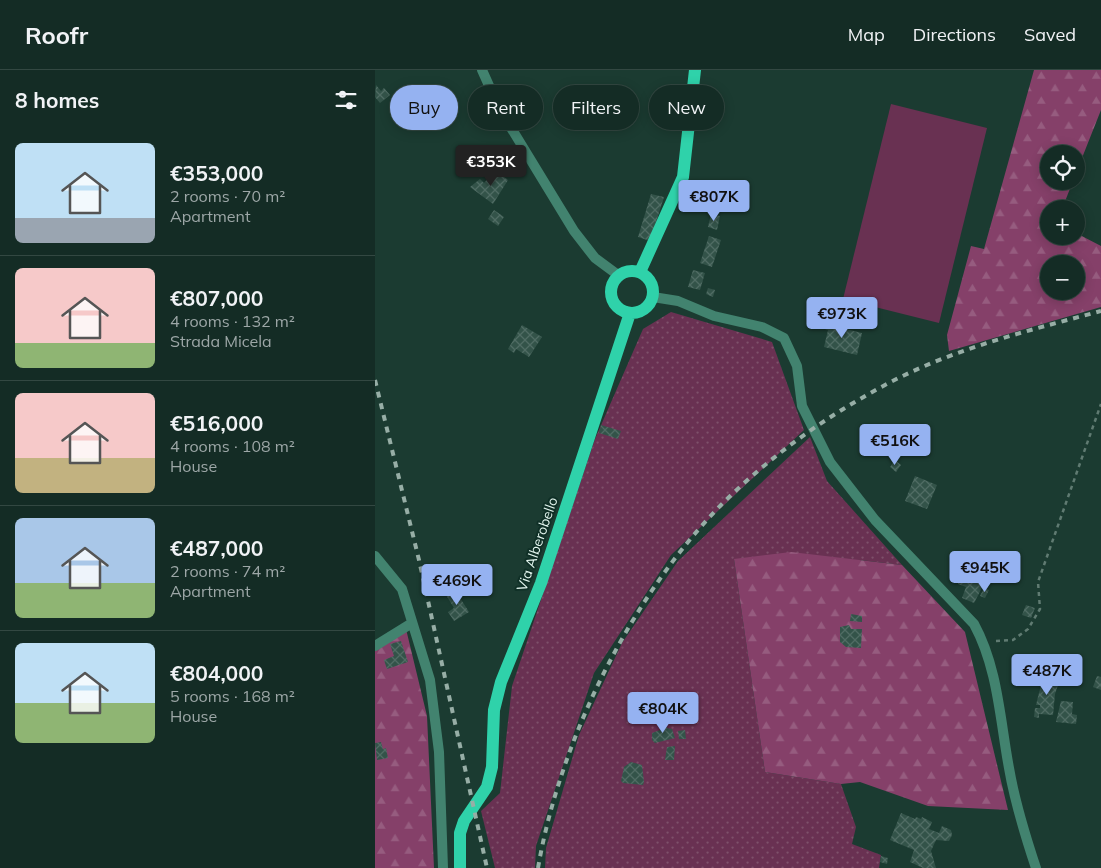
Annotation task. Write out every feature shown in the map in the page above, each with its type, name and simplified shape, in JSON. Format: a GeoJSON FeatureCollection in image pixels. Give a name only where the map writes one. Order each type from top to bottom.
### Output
{"type":"FeatureCollection","features":[{"type":"Feature","properties":{"kind":"main road"},"geometry":{"type":"LineString","coordinates":[[640,272],[683,177],[695,70]]}},
{"type":"Feature","properties":{"kind":"main road"},"geometry":{"type":"LineString","coordinates":[[629,271],[640,272],[652,285],[653,297],[642,311],[629,313],[617,307],[610,294],[613,280],[618,275],[629,271]]}},
{"type":"Feature","properties":{"kind":"main road","name":"Via Alberobello"},"geometry":{"type":"LineString","coordinates":[[459,868],[460,833],[464,821],[487,787],[492,767],[494,710],[501,682],[541,582],[629,313]]}},
{"type":"Feature","properties":{"kind":"street"},"geometry":{"type":"LineString","coordinates":[[482,70],[499,108],[574,231],[595,258],[618,275]]}},
{"type":"Feature","properties":{"kind":"street"},"geometry":{"type":"LineString","coordinates":[[653,297],[678,301],[714,316],[762,327],[784,338],[797,366],[802,406],[831,462],[875,520],[974,624],[984,643],[993,671],[1019,816],[1037,868]]}},
{"type":"Feature","properties":{"kind":"street"},"geometry":{"type":"LineString","coordinates":[[375,556],[402,589],[430,680],[435,714],[443,820],[443,868]]}},
{"type":"Feature","properties":{"kind":"street"},"geometry":{"type":"LineString","coordinates":[[375,646],[412,623]]}},
{"type":"Feature","properties":{"kind":"path"},"geometry":{"type":"LineString","coordinates":[[984,643],[1013,640],[1028,629],[1040,609],[1038,582],[1101,404]]}},
{"type":"Feature","properties":{"kind":"shaded area"},"geometry":{"type":"Polygon","coordinates":[[[891,104],[987,128],[939,323],[843,299],[891,104]]]}},
{"type":"Feature","properties":{"kind":"shaded area"},"geometry":{"type":"Polygon","coordinates":[[[671,312],[772,342],[804,430],[671,555],[594,673],[536,846],[535,868],[495,868],[481,811],[500,793],[512,686],[595,439],[643,329],[671,312]]]}},
{"type":"Feature","properties":{"kind":"shaded area"},"geometry":{"type":"Polygon","coordinates":[[[810,437],[827,481],[902,565],[860,560],[734,559],[765,772],[841,784],[856,827],[852,844],[881,855],[879,868],[545,868],[546,848],[579,735],[622,643],[678,561],[810,437]]]}},
{"type":"Feature","properties":{"kind":"green space"},"geometry":{"type":"Polygon","coordinates":[[[1034,70],[1101,70],[1101,110],[1085,150],[1085,145],[1040,145],[1040,190],[1069,190],[1066,200],[1040,200],[1040,245],[1085,245],[1085,238],[1101,246],[1101,307],[949,351],[947,335],[971,246],[984,249],[1034,70]]]}},
{"type":"Feature","properties":{"kind":"green space"},"geometry":{"type":"Polygon","coordinates":[[[791,552],[902,565],[965,632],[1008,810],[928,806],[860,782],[841,784],[765,772],[734,559],[791,552]]]}},
{"type":"Feature","properties":{"kind":"green space"},"geometry":{"type":"Polygon","coordinates":[[[406,629],[427,716],[434,868],[375,868],[375,650],[406,629]]]}},
{"type":"Feature","properties":{"kind":"building"},"geometry":{"type":"Polygon","coordinates":[[[376,85],[381,91],[384,88],[390,95],[380,103],[375,97],[376,85]]]}},
{"type":"Feature","properties":{"kind":"building"},"geometry":{"type":"Polygon","coordinates":[[[495,170],[508,180],[493,204],[470,187],[480,179],[484,183],[495,170]]]}},
{"type":"Feature","properties":{"kind":"building"},"geometry":{"type":"Polygon","coordinates":[[[651,194],[664,197],[650,241],[638,237],[651,194]]]}},
{"type":"Feature","properties":{"kind":"building"},"geometry":{"type":"Polygon","coordinates":[[[494,210],[504,217],[498,226],[488,219],[494,210]]]}},
{"type":"Feature","properties":{"kind":"building"},"geometry":{"type":"Polygon","coordinates":[[[711,214],[720,216],[717,230],[708,227],[711,214]]]}},
{"type":"Feature","properties":{"kind":"building"},"geometry":{"type":"Polygon","coordinates":[[[709,236],[721,240],[712,267],[700,263],[709,236]]]}},
{"type":"Feature","properties":{"kind":"building"},"geometry":{"type":"Polygon","coordinates":[[[693,270],[705,273],[700,290],[688,287],[693,270]]]}},
{"type":"Feature","properties":{"kind":"building"},"geometry":{"type":"Polygon","coordinates":[[[708,288],[715,290],[713,297],[706,294],[708,288]]]}},
{"type":"Feature","properties":{"kind":"building"},"geometry":{"type":"Polygon","coordinates":[[[822,323],[862,333],[857,355],[824,347],[828,330],[820,327],[822,323]]]}},
{"type":"Feature","properties":{"kind":"building"},"geometry":{"type":"Polygon","coordinates":[[[522,325],[542,337],[529,357],[516,349],[514,353],[508,349],[522,325]]]}},
{"type":"Feature","properties":{"kind":"building"},"geometry":{"type":"Polygon","coordinates":[[[601,425],[621,431],[618,439],[599,433],[601,425]]]}},
{"type":"Feature","properties":{"kind":"building"},"geometry":{"type":"Polygon","coordinates":[[[895,460],[901,465],[896,472],[890,467],[895,460]]]}},
{"type":"Feature","properties":{"kind":"building"},"geometry":{"type":"Polygon","coordinates":[[[915,476],[937,485],[927,509],[905,501],[915,476]]]}},
{"type":"Feature","properties":{"kind":"building"},"geometry":{"type":"Polygon","coordinates":[[[964,569],[987,578],[974,603],[962,598],[966,587],[958,584],[964,569]]]}},
{"type":"Feature","properties":{"kind":"building"},"geometry":{"type":"Polygon","coordinates":[[[984,588],[989,590],[985,598],[980,596],[984,588]]]}},
{"type":"Feature","properties":{"kind":"building"},"geometry":{"type":"Polygon","coordinates":[[[455,590],[469,612],[454,621],[448,612],[454,608],[446,595],[455,590]]]}},
{"type":"Feature","properties":{"kind":"building"},"geometry":{"type":"Polygon","coordinates":[[[1026,605],[1035,608],[1031,618],[1022,615],[1026,605]]]}},
{"type":"Feature","properties":{"kind":"building"},"geometry":{"type":"Polygon","coordinates":[[[851,614],[862,616],[862,622],[850,621],[851,614]]]}},
{"type":"Feature","properties":{"kind":"building"},"geometry":{"type":"Polygon","coordinates":[[[849,625],[851,629],[862,629],[861,648],[846,647],[840,642],[840,627],[849,625]]]}},
{"type":"Feature","properties":{"kind":"building"},"geometry":{"type":"Polygon","coordinates":[[[401,641],[408,662],[387,669],[384,660],[394,656],[390,644],[401,641]]]}},
{"type":"Feature","properties":{"kind":"building"},"geometry":{"type":"Polygon","coordinates":[[[1044,673],[1060,679],[1055,694],[1053,715],[1039,714],[1039,718],[1034,717],[1035,708],[1040,708],[1040,705],[1036,705],[1044,673]]]}},
{"type":"Feature","properties":{"kind":"building"},"geometry":{"type":"Polygon","coordinates":[[[1097,676],[1101,677],[1101,690],[1093,687],[1097,676]]]}},
{"type":"Feature","properties":{"kind":"building"},"geometry":{"type":"Polygon","coordinates":[[[1061,701],[1073,702],[1072,714],[1077,715],[1076,724],[1056,722],[1061,701]]]}},
{"type":"Feature","properties":{"kind":"building"},"geometry":{"type":"Polygon","coordinates":[[[662,722],[665,722],[667,728],[672,729],[675,738],[655,743],[652,740],[652,733],[660,730],[662,722]]]}},
{"type":"Feature","properties":{"kind":"building"},"geometry":{"type":"Polygon","coordinates":[[[685,730],[686,739],[679,739],[678,731],[685,730]]]}},
{"type":"Feature","properties":{"kind":"building"},"geometry":{"type":"Polygon","coordinates":[[[381,742],[383,749],[386,748],[388,758],[377,760],[375,743],[381,742]]]}},
{"type":"Feature","properties":{"kind":"building"},"geometry":{"type":"Polygon","coordinates":[[[675,746],[674,760],[665,760],[667,747],[675,746]]]}},
{"type":"Feature","properties":{"kind":"building"},"geometry":{"type":"Polygon","coordinates":[[[631,762],[642,765],[643,785],[623,783],[621,781],[624,767],[631,762]]]}},
{"type":"Feature","properties":{"kind":"building"},"geometry":{"type":"Polygon","coordinates":[[[901,813],[915,819],[916,817],[921,819],[922,817],[932,822],[929,829],[939,833],[942,826],[951,830],[952,835],[949,841],[936,840],[931,851],[936,868],[923,868],[910,862],[914,850],[890,840],[901,813]]]}},
{"type":"Feature","properties":{"kind":"building"},"geometry":{"type":"Polygon","coordinates":[[[881,856],[888,858],[887,864],[880,862],[881,856]]]}},
{"type":"Feature","properties":{"kind":"railway"},"geometry":{"type":"LineString","coordinates":[[538,868],[548,819],[563,770],[582,721],[604,673],[629,627],[657,583],[688,542],[739,487],[778,454],[819,424],[863,397],[910,372],[990,342],[1101,311]]}},
{"type":"Feature","properties":{"kind":"railway"},"geometry":{"type":"LineString","coordinates":[[375,380],[419,560],[487,868]]}}]}
